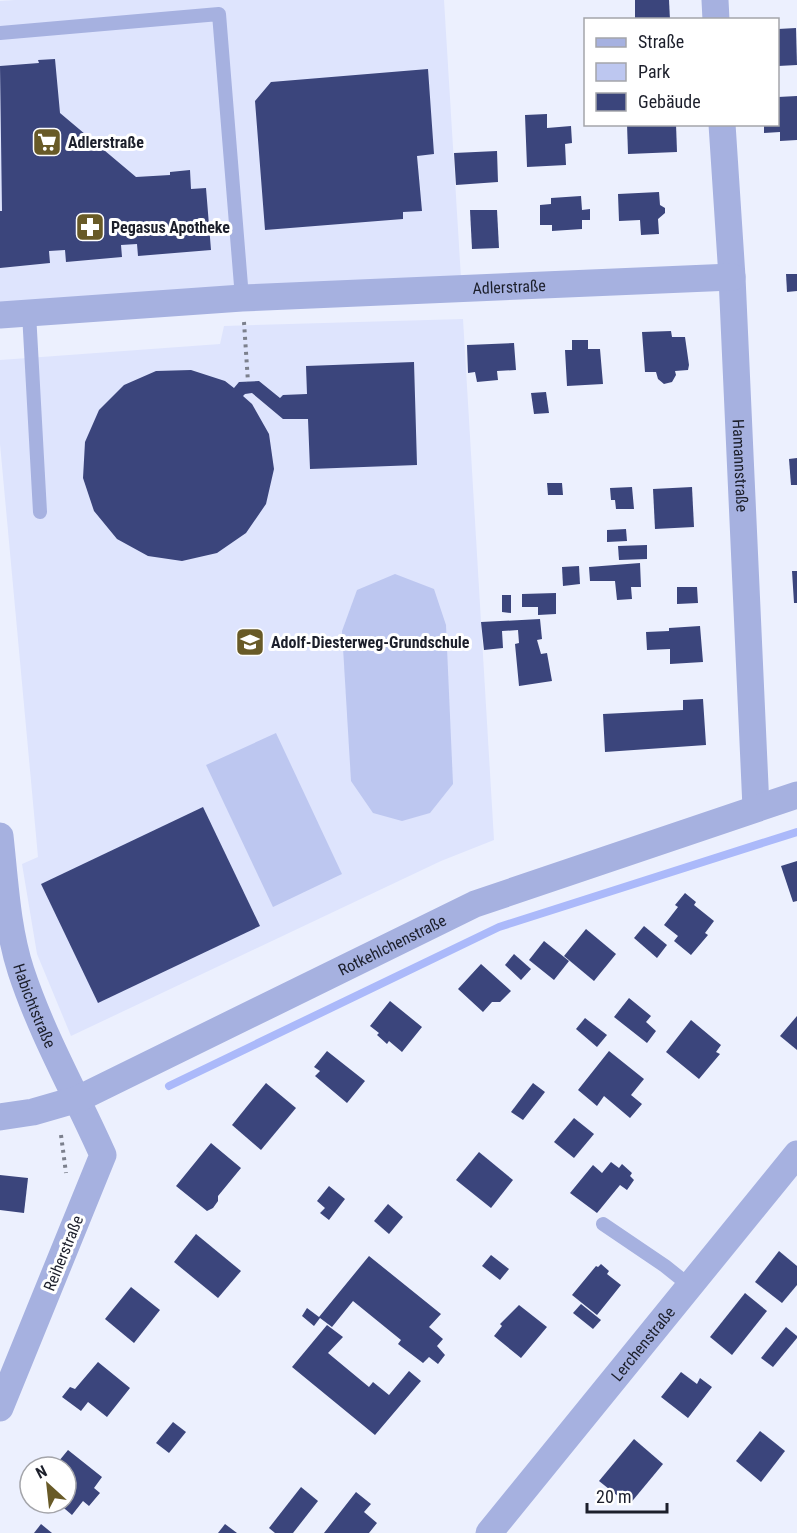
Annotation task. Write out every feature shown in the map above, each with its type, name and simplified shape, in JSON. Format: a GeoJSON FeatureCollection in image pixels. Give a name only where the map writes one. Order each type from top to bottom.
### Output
{"type":"FeatureCollection","features":[{"type":"Feature","properties":{"kind":"street"},"geometry":{"type":"LineString","coordinates":[[715,0],[716,18]]}},
{"type":"Feature","properties":{"kind":"street","name":"Hamannstraße"},"geometry":{"type":"LineString","coordinates":[[722,126],[732,277],[756,808]]}},
{"type":"Feature","properties":{"kind":"street","name":"Adlerstraße"},"geometry":{"type":"LineString","coordinates":[[0,315],[242,298],[732,277]]}},
{"type":"Feature","properties":{"kind":"street","name":"Rotkehlchenstraße"},"geometry":{"type":"LineString","coordinates":[[0,1117],[33,1112],[78,1099],[475,904],[797,795]]}},
{"type":"Feature","properties":{"kind":"street","name":"Habichtstraße"},"geometry":{"type":"LineString","coordinates":[[0,836],[5,925],[44,1033],[78,1099]]}},
{"type":"Feature","properties":{"kind":"street","name":"Reiherstraße"},"geometry":{"type":"LineString","coordinates":[[0,1408],[103,1155],[78,1099]]}},
{"type":"Feature","properties":{"kind":"street","name":"Lerchenstraße"},"geometry":{"type":"LineString","coordinates":[[489,1533],[797,1154]]}},
{"type":"Feature","properties":{"kind":"lane"},"geometry":{"type":"LineString","coordinates":[[0,33],[219,14],[242,298]]}},
{"type":"Feature","properties":{"kind":"lane"},"geometry":{"type":"LineString","coordinates":[[28,312],[40,512]]}},
{"type":"Feature","properties":{"kind":"lane"},"geometry":{"type":"LineString","coordinates":[[603,1224],[690,1286]]}},
{"type":"Feature","properties":{"kind":"path"},"geometry":{"type":"LineString","coordinates":[[242,298],[248,382]]}},
{"type":"Feature","properties":{"kind":"shaded area"},"geometry":{"type":"Polygon","coordinates":[[[444,0],[461,278],[0,305],[0,1],[444,0]]]}},
{"type":"Feature","properties":{"kind":"shaded area","name":"Adolf-Diesterweg-Grundschule"},"geometry":{"type":"Polygon","coordinates":[[[463,319],[494,840],[441,861],[71,1036],[37,954],[22,864],[38,857],[0,444],[0,360],[220,344],[224,326],[463,319]]]}},
{"type":"Feature","properties":{"kind":"green space"},"geometry":{"type":"Polygon","coordinates":[[[395,574],[434,589],[446,625],[453,784],[430,813],[402,821],[373,813],[351,781],[342,631],[357,590],[395,574]]]}},
{"type":"Feature","properties":{"kind":"green space"},"geometry":{"type":"Polygon","coordinates":[[[276,733],[342,874],[273,907],[206,765],[276,733]]]}},
{"type":"Feature","properties":{"kind":"building"},"geometry":{"type":"Polygon","coordinates":[[[635,0],[669,0],[670,18],[635,18],[635,0]]]}},
{"type":"Feature","properties":{"kind":"building"},"geometry":{"type":"Polygon","coordinates":[[[796,28],[797,65],[779,66],[779,29],[796,28]]]}},
{"type":"Feature","properties":{"kind":"building","name":"Adlerstraße"},"geometry":{"type":"Polygon","coordinates":[[[55,59],[60,113],[136,177],[170,175],[170,172],[190,170],[191,189],[206,188],[211,250],[138,256],[137,244],[121,245],[122,257],[66,262],[65,250],[49,251],[50,263],[0,268],[0,211],[2,211],[0,66],[39,63],[38,60],[55,59]]]}},
{"type":"Feature","properties":{"kind":"building"},"geometry":{"type":"Polygon","coordinates":[[[428,69],[434,154],[417,156],[422,211],[403,212],[403,219],[265,230],[255,101],[271,82],[428,69]]]}},
{"type":"Feature","properties":{"kind":"building"},"geometry":{"type":"Polygon","coordinates":[[[797,96],[797,140],[780,141],[780,132],[764,133],[764,126],[779,126],[779,97],[797,96]]]}},
{"type":"Feature","properties":{"kind":"building"},"geometry":{"type":"Polygon","coordinates":[[[547,114],[547,128],[571,126],[572,143],[565,144],[566,165],[527,167],[525,115],[547,114]]]}},
{"type":"Feature","properties":{"kind":"building"},"geometry":{"type":"Polygon","coordinates":[[[627,126],[676,126],[677,152],[628,154],[627,126]]]}},
{"type":"Feature","properties":{"kind":"building"},"geometry":{"type":"Polygon","coordinates":[[[497,151],[498,182],[456,185],[454,153],[497,151]]]}},
{"type":"Feature","properties":{"kind":"building"},"geometry":{"type":"Polygon","coordinates":[[[659,192],[660,205],[665,208],[665,213],[658,219],[659,234],[641,235],[640,220],[619,221],[618,194],[659,192]]]}},
{"type":"Feature","properties":{"kind":"building"},"geometry":{"type":"Polygon","coordinates":[[[581,196],[582,210],[590,209],[590,220],[582,220],[582,229],[552,231],[552,225],[540,225],[540,205],[551,204],[551,198],[581,196]]]}},
{"type":"Feature","properties":{"kind":"building"},"geometry":{"type":"Polygon","coordinates":[[[470,210],[497,210],[499,248],[472,249],[470,210]]]}},
{"type":"Feature","properties":{"kind":"building"},"geometry":{"type":"Polygon","coordinates":[[[786,274],[797,274],[797,291],[787,292],[786,274]]]}},
{"type":"Feature","properties":{"kind":"building"},"geometry":{"type":"Polygon","coordinates":[[[671,331],[672,337],[685,337],[689,365],[688,370],[675,371],[676,375],[672,382],[664,384],[658,379],[656,372],[645,372],[642,332],[671,331]]]}},
{"type":"Feature","properties":{"kind":"building"},"geometry":{"type":"Polygon","coordinates":[[[572,340],[588,340],[588,349],[600,349],[603,384],[567,386],[565,350],[572,350],[572,340]]]}},
{"type":"Feature","properties":{"kind":"building"},"geometry":{"type":"Polygon","coordinates":[[[514,343],[516,370],[497,371],[498,380],[477,382],[475,372],[468,373],[467,345],[514,343]]]}},
{"type":"Feature","properties":{"kind":"building"},"geometry":{"type":"Polygon","coordinates":[[[414,362],[417,465],[310,469],[308,419],[283,419],[252,393],[243,396],[252,404],[269,434],[274,469],[266,504],[246,533],[217,553],[182,561],[148,556],[117,539],[94,511],[83,478],[85,442],[99,410],[124,385],[156,371],[191,370],[225,381],[234,388],[239,382],[259,381],[280,398],[283,395],[307,394],[306,366],[414,362]]]}},
{"type":"Feature","properties":{"kind":"building"},"geometry":{"type":"Polygon","coordinates":[[[546,392],[549,413],[534,414],[531,393],[546,392]]]}},
{"type":"Feature","properties":{"kind":"building"},"geometry":{"type":"Polygon","coordinates":[[[797,458],[797,485],[791,485],[789,459],[797,458]]]}},
{"type":"Feature","properties":{"kind":"building"},"geometry":{"type":"Polygon","coordinates":[[[547,483],[562,483],[563,495],[548,495],[547,483]]]}},
{"type":"Feature","properties":{"kind":"building"},"geometry":{"type":"Polygon","coordinates":[[[632,487],[634,509],[616,509],[615,500],[611,500],[610,488],[632,487]]]}},
{"type":"Feature","properties":{"kind":"building"},"geometry":{"type":"Polygon","coordinates":[[[692,487],[694,527],[655,529],[653,489],[692,487]]]}},
{"type":"Feature","properties":{"kind":"building"},"geometry":{"type":"Polygon","coordinates":[[[626,529],[627,541],[607,542],[607,530],[626,529]]]}},
{"type":"Feature","properties":{"kind":"building"},"geometry":{"type":"Polygon","coordinates":[[[647,545],[647,559],[619,560],[618,546],[647,545]]]}},
{"type":"Feature","properties":{"kind":"building"},"geometry":{"type":"Polygon","coordinates":[[[640,563],[641,587],[631,587],[632,599],[617,600],[615,581],[590,581],[589,567],[640,563]]]}},
{"type":"Feature","properties":{"kind":"building"},"geometry":{"type":"Polygon","coordinates":[[[579,566],[580,584],[563,586],[562,567],[579,566]]]}},
{"type":"Feature","properties":{"kind":"building"},"geometry":{"type":"Polygon","coordinates":[[[792,571],[797,571],[797,603],[794,603],[792,571]]]}},
{"type":"Feature","properties":{"kind":"building"},"geometry":{"type":"Polygon","coordinates":[[[677,587],[697,587],[698,603],[677,604],[677,587]]]}},
{"type":"Feature","properties":{"kind":"building"},"geometry":{"type":"Polygon","coordinates":[[[556,593],[556,614],[538,615],[538,607],[522,607],[522,594],[556,593]]]}},
{"type":"Feature","properties":{"kind":"building"},"geometry":{"type":"Polygon","coordinates":[[[502,595],[511,595],[511,613],[502,612],[502,595]]]}},
{"type":"Feature","properties":{"kind":"building"},"geometry":{"type":"Polygon","coordinates":[[[540,619],[542,639],[537,640],[541,654],[547,653],[552,681],[519,686],[515,644],[519,643],[518,630],[502,631],[503,648],[484,650],[481,622],[540,619]]]}},
{"type":"Feature","properties":{"kind":"building"},"geometry":{"type":"Polygon","coordinates":[[[700,626],[703,662],[670,664],[670,649],[647,650],[646,632],[700,626]]]}},
{"type":"Feature","properties":{"kind":"building"},"geometry":{"type":"Polygon","coordinates":[[[703,699],[706,745],[605,752],[603,714],[683,710],[683,700],[703,699]]]}},
{"type":"Feature","properties":{"kind":"building"},"geometry":{"type":"Polygon","coordinates":[[[203,807],[260,926],[98,1003],[41,884],[203,807]]]}},
{"type":"Feature","properties":{"kind":"building"},"geometry":{"type":"Polygon","coordinates":[[[797,861],[797,901],[793,902],[781,866],[797,861]]]}},
{"type":"Feature","properties":{"kind":"building"},"geometry":{"type":"Polygon","coordinates":[[[685,893],[696,902],[694,905],[714,921],[705,933],[708,935],[691,955],[674,941],[678,936],[664,925],[678,907],[675,905],[685,893]]]}},
{"type":"Feature","properties":{"kind":"building"},"geometry":{"type":"Polygon","coordinates":[[[644,926],[667,945],[657,958],[634,938],[644,926]]]}},
{"type":"Feature","properties":{"kind":"building"},"geometry":{"type":"Polygon","coordinates":[[[586,929],[616,954],[594,981],[564,956],[586,929]]]}},
{"type":"Feature","properties":{"kind":"building"},"geometry":{"type":"Polygon","coordinates":[[[544,941],[569,961],[554,980],[529,960],[544,941]]]}},
{"type":"Feature","properties":{"kind":"building"},"geometry":{"type":"Polygon","coordinates":[[[514,954],[531,969],[521,980],[505,965],[514,954]]]}},
{"type":"Feature","properties":{"kind":"building"},"geometry":{"type":"Polygon","coordinates":[[[481,964],[511,991],[500,1002],[492,1002],[483,1012],[458,989],[481,964]]]}},
{"type":"Feature","properties":{"kind":"building"},"geometry":{"type":"Polygon","coordinates":[[[629,998],[651,1016],[646,1022],[656,1031],[647,1043],[614,1017],[629,998]]]}},
{"type":"Feature","properties":{"kind":"building"},"geometry":{"type":"Polygon","coordinates":[[[390,1001],[422,1027],[402,1052],[389,1041],[387,1044],[370,1026],[390,1001]]]}},
{"type":"Feature","properties":{"kind":"building"},"geometry":{"type":"Polygon","coordinates":[[[797,1016],[797,1050],[780,1036],[797,1016]]]}},
{"type":"Feature","properties":{"kind":"building"},"geometry":{"type":"Polygon","coordinates":[[[585,1018],[607,1035],[597,1047],[576,1029],[585,1018]]]}},
{"type":"Feature","properties":{"kind":"building"},"geometry":{"type":"Polygon","coordinates":[[[691,1020],[721,1045],[716,1052],[720,1054],[699,1079],[666,1052],[691,1020]]]}},
{"type":"Feature","properties":{"kind":"building"},"geometry":{"type":"Polygon","coordinates":[[[327,1051],[365,1081],[347,1103],[315,1076],[320,1071],[314,1067],[327,1051]]]}},
{"type":"Feature","properties":{"kind":"building"},"geometry":{"type":"Polygon","coordinates":[[[609,1051],[644,1079],[631,1095],[642,1104],[630,1118],[604,1096],[597,1106],[578,1090],[609,1051]]]}},
{"type":"Feature","properties":{"kind":"building"},"geometry":{"type":"Polygon","coordinates":[[[266,1083],[296,1108],[261,1150],[232,1125],[266,1083]]]}},
{"type":"Feature","properties":{"kind":"building"},"geometry":{"type":"Polygon","coordinates":[[[533,1083],[545,1092],[523,1120],[511,1112],[533,1083]]]}},
{"type":"Feature","properties":{"kind":"building"},"geometry":{"type":"Polygon","coordinates":[[[574,1118],[594,1134],[574,1158],[554,1142],[574,1118]]]}},
{"type":"Feature","properties":{"kind":"building"},"geometry":{"type":"Polygon","coordinates":[[[211,1143],[241,1168],[218,1196],[218,1201],[213,1208],[207,1211],[176,1186],[211,1143]]]}},
{"type":"Feature","properties":{"kind":"building"},"geometry":{"type":"Polygon","coordinates":[[[479,1152],[513,1180],[491,1208],[456,1180],[479,1152]]]}},
{"type":"Feature","properties":{"kind":"building"},"geometry":{"type":"Polygon","coordinates":[[[611,1162],[619,1168],[622,1164],[632,1173],[630,1176],[634,1180],[627,1190],[620,1185],[597,1213],[570,1193],[593,1165],[602,1173],[611,1162]]]}},
{"type":"Feature","properties":{"kind":"building"},"geometry":{"type":"Polygon","coordinates":[[[0,1175],[28,1178],[24,1213],[0,1210],[0,1175]]]}},
{"type":"Feature","properties":{"kind":"building"},"geometry":{"type":"Polygon","coordinates":[[[329,1186],[345,1199],[329,1220],[320,1213],[325,1208],[317,1201],[329,1186]]]}},
{"type":"Feature","properties":{"kind":"building"},"geometry":{"type":"Polygon","coordinates":[[[388,1204],[403,1217],[389,1234],[374,1221],[388,1204]]]}},
{"type":"Feature","properties":{"kind":"building"},"geometry":{"type":"Polygon","coordinates":[[[196,1234],[241,1271],[218,1298],[174,1262],[196,1234]]]}},
{"type":"Feature","properties":{"kind":"building"},"geometry":{"type":"Polygon","coordinates":[[[779,1251],[797,1266],[797,1285],[782,1303],[755,1282],[779,1251]]]}},
{"type":"Feature","properties":{"kind":"building"},"geometry":{"type":"Polygon","coordinates":[[[491,1255],[509,1269],[500,1280],[482,1266],[491,1255]]]}},
{"type":"Feature","properties":{"kind":"building"},"geometry":{"type":"Polygon","coordinates":[[[369,1256],[441,1314],[429,1327],[443,1339],[437,1346],[445,1355],[438,1364],[429,1357],[423,1363],[398,1344],[401,1340],[353,1301],[332,1327],[320,1318],[314,1326],[302,1316],[307,1308],[319,1317],[369,1256]]]}},
{"type":"Feature","properties":{"kind":"building"},"geometry":{"type":"Polygon","coordinates":[[[601,1264],[609,1271],[607,1274],[621,1285],[597,1315],[572,1295],[596,1266],[601,1264]]]}},
{"type":"Feature","properties":{"kind":"building"},"geometry":{"type":"Polygon","coordinates":[[[131,1287],[160,1310],[134,1343],[105,1319],[131,1287]]]}},
{"type":"Feature","properties":{"kind":"building"},"geometry":{"type":"Polygon","coordinates":[[[745,1293],[767,1311],[732,1355],[710,1337],[745,1293]]]}},
{"type":"Feature","properties":{"kind":"building"},"geometry":{"type":"Polygon","coordinates":[[[581,1304],[601,1320],[593,1329],[573,1313],[581,1304]]]}},
{"type":"Feature","properties":{"kind":"building"},"geometry":{"type":"Polygon","coordinates":[[[519,1305],[547,1327],[521,1358],[494,1336],[502,1326],[500,1324],[519,1305]]]}},
{"type":"Feature","properties":{"kind":"building"},"geometry":{"type":"Polygon","coordinates":[[[327,1325],[343,1337],[328,1353],[369,1387],[373,1382],[389,1395],[409,1371],[421,1381],[375,1435],[292,1367],[327,1325]]]}},
{"type":"Feature","properties":{"kind":"building"},"geometry":{"type":"Polygon","coordinates":[[[786,1327],[797,1338],[773,1367],[761,1358],[786,1327]]]}},
{"type":"Feature","properties":{"kind":"building"},"geometry":{"type":"Polygon","coordinates":[[[98,1362],[130,1388],[107,1417],[88,1402],[81,1411],[62,1397],[70,1387],[75,1389],[98,1362]]]}},
{"type":"Feature","properties":{"kind":"building"},"geometry":{"type":"Polygon","coordinates":[[[681,1372],[697,1384],[700,1378],[712,1387],[688,1418],[661,1397],[681,1372]]]}},
{"type":"Feature","properties":{"kind":"building"},"geometry":{"type":"Polygon","coordinates":[[[173,1422],[186,1432],[169,1453],[156,1443],[173,1422]]]}},
{"type":"Feature","properties":{"kind":"building"},"geometry":{"type":"Polygon","coordinates":[[[760,1431],[785,1451],[761,1482],[736,1461],[760,1431]]]}},
{"type":"Feature","properties":{"kind":"building"},"geometry":{"type":"Polygon","coordinates":[[[634,1439],[663,1464],[629,1505],[599,1481],[634,1439]]]}},
{"type":"Feature","properties":{"kind":"building"},"geometry":{"type":"Polygon","coordinates":[[[68,1450],[74,1455],[64,1455],[68,1450]]]}},
{"type":"Feature","properties":{"kind":"building"},"geometry":{"type":"Polygon","coordinates":[[[78,1458],[102,1477],[94,1488],[100,1493],[89,1506],[83,1501],[78,1507],[78,1458]]]}},
{"type":"Feature","properties":{"kind":"building"},"geometry":{"type":"Polygon","coordinates":[[[301,1487],[318,1501],[293,1533],[275,1533],[269,1528],[301,1487]]]}},
{"type":"Feature","properties":{"kind":"building"},"geometry":{"type":"Polygon","coordinates":[[[356,1492],[371,1504],[364,1512],[377,1523],[369,1533],[324,1533],[356,1492]]]}},
{"type":"Feature","properties":{"kind":"building"},"geometry":{"type":"Polygon","coordinates":[[[41,1524],[52,1533],[34,1533],[41,1524]]]}},
{"type":"Feature","properties":{"kind":"building"},"geometry":{"type":"Polygon","coordinates":[[[225,1524],[237,1533],[218,1533],[225,1524]]]}},
{"type":"Feature","properties":{"kind":"waterway"},"geometry":{"type":"LineString","coordinates":[[169,1086],[499,927],[797,832]]}},
{"type":"Feature","properties":{"kind":"place","name":"Adlerstraße"},"geometry":{"type":"Point","coordinates":[47,142]}},
{"type":"Feature","properties":{"kind":"place","name":"Pegasus Apotheke"},"geometry":{"type":"Point","coordinates":[90,227]}},
{"type":"Feature","properties":{"kind":"place","name":"Adolf-Diesterweg-Grundschule"},"geometry":{"type":"Point","coordinates":[250,642]}}]}
